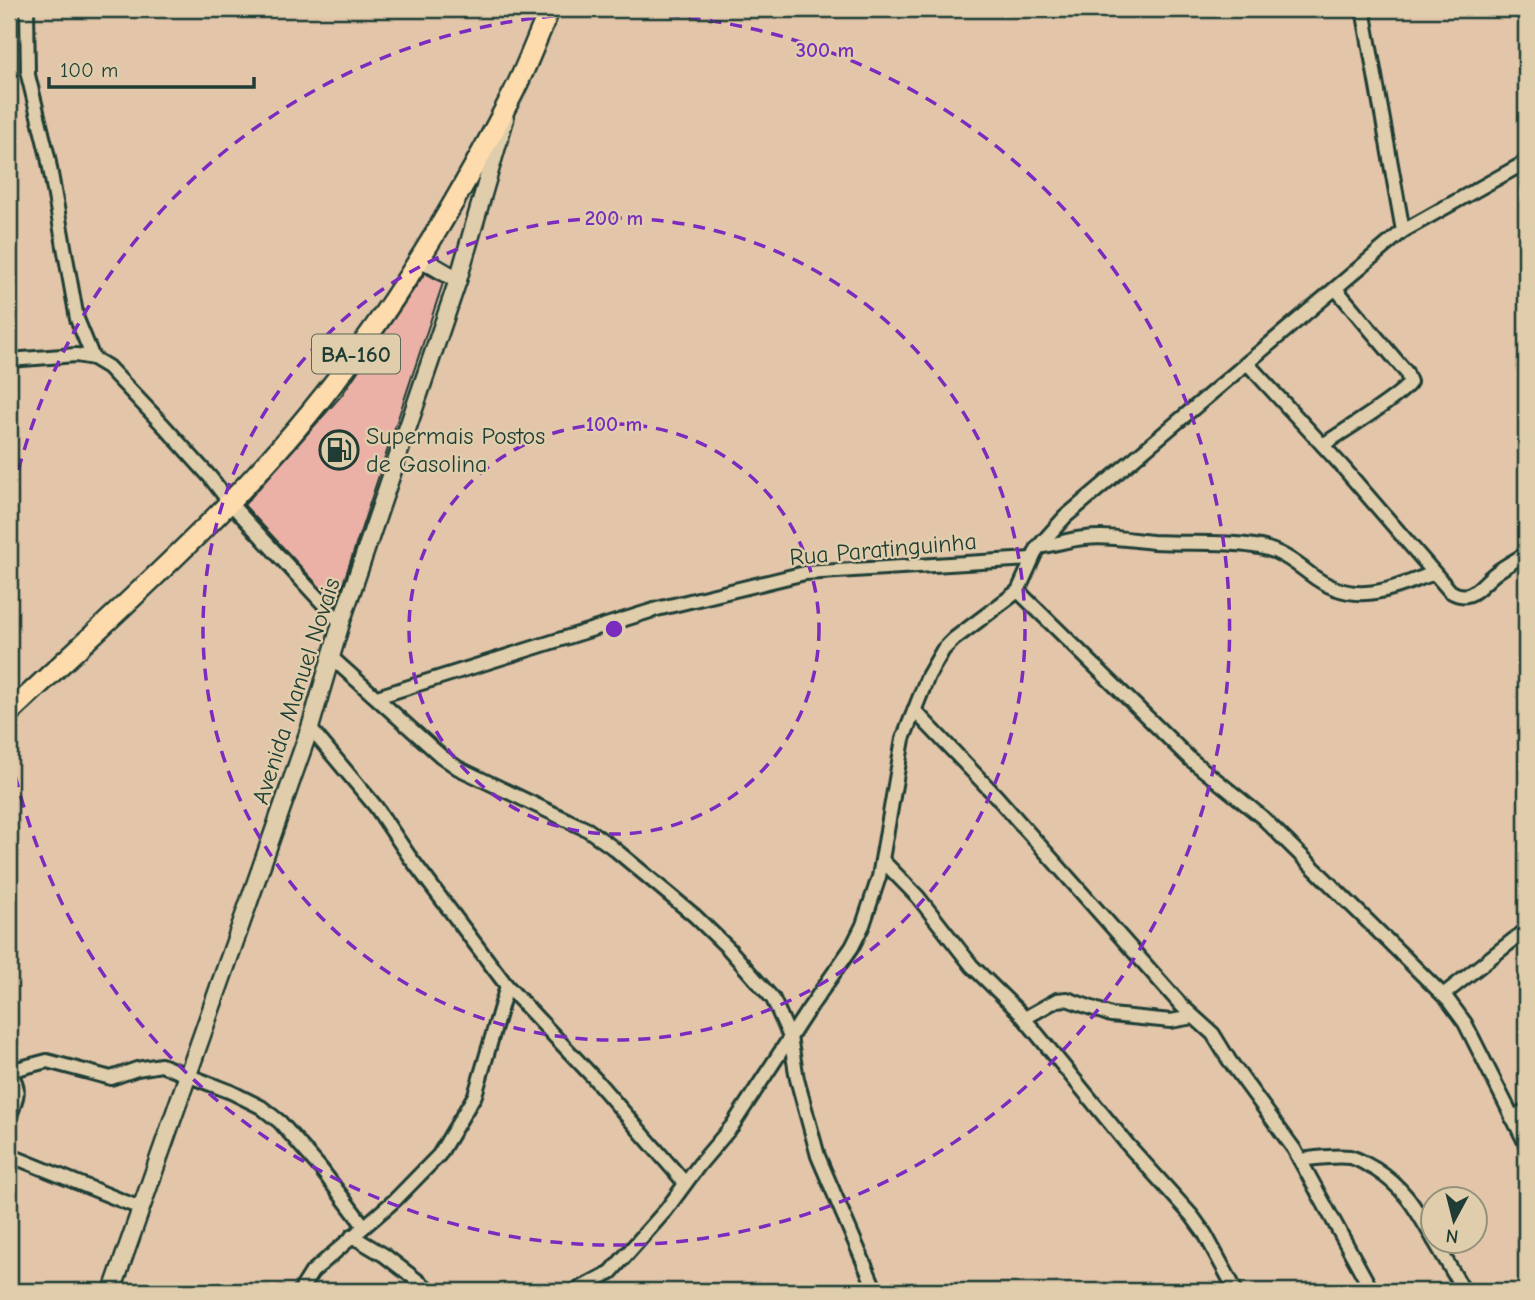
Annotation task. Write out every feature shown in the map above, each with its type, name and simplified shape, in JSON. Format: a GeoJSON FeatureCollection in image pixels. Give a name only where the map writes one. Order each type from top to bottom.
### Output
{"type":"FeatureCollection","features":[{"type":"Feature","properties":{"kind":"main road","name":"BA-160"},"geometry":{"type":"LineString","coordinates":[[9,713],[230,503],[310,412],[361,347],[483,170],[550,9]]}},
{"type":"Feature","properties":{"kind":"street"},"geometry":{"type":"LineString","coordinates":[[27,9],[28,75],[48,157],[77,319],[93,358]]}},
{"type":"Feature","properties":{"kind":"street"},"geometry":{"type":"LineString","coordinates":[[1363,9],[1403,232]]}},
{"type":"Feature","properties":{"kind":"street"},"geometry":{"type":"LineString","coordinates":[[583,1290],[611,1272],[666,1210],[732,1126],[858,937],[883,861],[903,739],[928,676],[943,650],[1018,591],[1038,547],[1065,517],[1403,232],[1526,162]]}},
{"type":"Feature","properties":{"kind":"street","name":"Avenida Manuel Novais"},"geometry":{"type":"LineString","coordinates":[[112,1291],[310,729],[341,623],[458,280],[483,170]]}},
{"type":"Feature","properties":{"kind":"street"},"geometry":{"type":"LineString","coordinates":[[420,258],[458,280]]}},
{"type":"Feature","properties":{"kind":"street"},"geometry":{"type":"LineString","coordinates":[[1323,445],[1407,387],[1410,382],[1406,372],[1336,289]]}},
{"type":"Feature","properties":{"kind":"street"},"geometry":{"type":"LineString","coordinates":[[9,360],[68,355],[93,358],[121,378],[230,503],[341,623]]}},
{"type":"Feature","properties":{"kind":"street"},"geometry":{"type":"LineString","coordinates":[[1247,363],[1323,445],[1450,591],[1466,596],[1477,592],[1496,572],[1526,553]]}},
{"type":"Feature","properties":{"kind":"street"},"geometry":{"type":"LineString","coordinates":[[1038,547],[1107,536],[1153,542],[1220,542],[1256,546],[1282,553],[1315,578],[1332,587],[1359,595],[1375,594],[1434,573]]}},
{"type":"Feature","properties":{"kind":"street","name":"Rua Paratinguinha"},"geometry":{"type":"LineString","coordinates":[[377,697],[657,609],[771,580],[805,573],[1031,559]]}},
{"type":"Feature","properties":{"kind":"street"},"geometry":{"type":"LineString","coordinates":[[1018,591],[1190,760],[1262,817],[1443,995],[1465,1023],[1526,1144]]}},
{"type":"Feature","properties":{"kind":"street"},"geometry":{"type":"LineString","coordinates":[[331,657],[441,756],[458,768],[588,830],[612,847],[695,916],[728,948],[773,999],[790,1037],[797,1079],[818,1156],[876,1291]]}},
{"type":"Feature","properties":{"kind":"street"},"geometry":{"type":"LineString","coordinates":[[914,710],[996,796],[1193,1017],[1213,1034],[1300,1160],[1372,1291]]}},
{"type":"Feature","properties":{"kind":"street"},"geometry":{"type":"LineString","coordinates":[[310,729],[376,807],[409,856],[507,986],[594,1078],[685,1183]]}},
{"type":"Feature","properties":{"kind":"street"},"geometry":{"type":"LineString","coordinates":[[883,861],[918,897],[972,966],[1025,1018],[1128,1145],[1192,1216],[1205,1234],[1236,1291]]}},
{"type":"Feature","properties":{"kind":"street"},"geometry":{"type":"LineString","coordinates":[[1443,995],[1526,930]]}},
{"type":"Feature","properties":{"kind":"street"},"geometry":{"type":"LineString","coordinates":[[300,1291],[312,1272],[395,1200],[439,1155],[475,1095],[507,986]]}},
{"type":"Feature","properties":{"kind":"street"},"geometry":{"type":"LineString","coordinates":[[1025,1018],[1058,1000],[1067,999],[1111,1015],[1171,1021],[1193,1017]]}},
{"type":"Feature","properties":{"kind":"street"},"geometry":{"type":"LineString","coordinates":[[9,1118],[18,1089],[17,1082],[9,1072],[47,1061],[111,1078],[162,1065],[231,1092],[270,1112],[321,1169],[364,1226]]}},
{"type":"Feature","properties":{"kind":"street"},"geometry":{"type":"LineString","coordinates":[[1512,1118],[1526,1110]]}},
{"type":"Feature","properties":{"kind":"street"},"geometry":{"type":"LineString","coordinates":[[9,1156],[140,1208]]}},
{"type":"Feature","properties":{"kind":"street"},"geometry":{"type":"LineString","coordinates":[[1300,1160],[1337,1156],[1362,1162],[1403,1191],[1420,1216]]}},
{"type":"Feature","properties":{"kind":"street"},"geometry":{"type":"LineString","coordinates":[[352,1236],[384,1255],[431,1291]]}},
{"type":"Feature","properties":{"kind":"street"},"geometry":{"type":"LineString","coordinates":[[1442,1254],[1464,1291]]}},
{"type":"Feature","properties":{"kind":"building","name":"Supermais Postos de Gasolina"},"geometry":{"type":"Polygon","coordinates":[[[425,273],[443,283],[336,605],[244,505],[341,396],[425,273]]]}},
{"type":"Feature","properties":{"kind":"place","name":"Supermais Postos de Gasolina"},"geometry":{"type":"Point","coordinates":[339,450]}}]}
